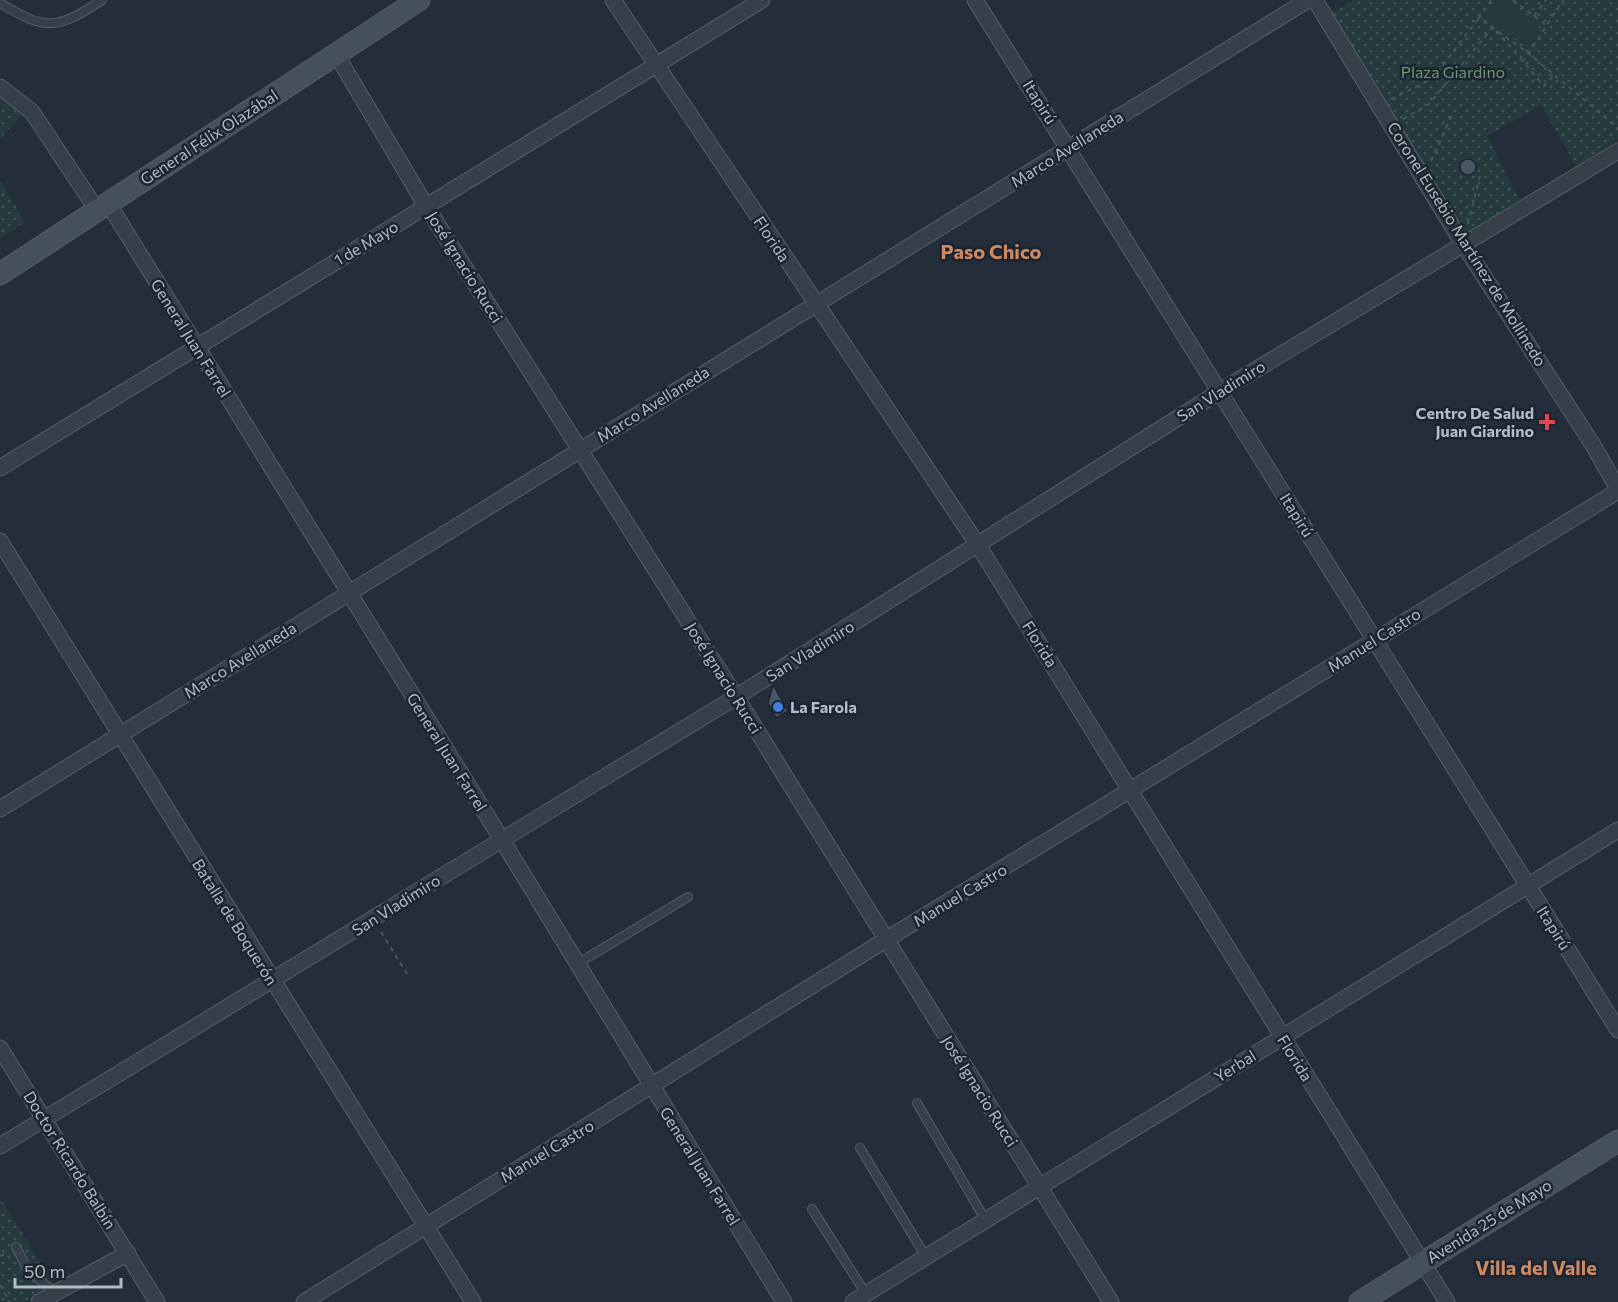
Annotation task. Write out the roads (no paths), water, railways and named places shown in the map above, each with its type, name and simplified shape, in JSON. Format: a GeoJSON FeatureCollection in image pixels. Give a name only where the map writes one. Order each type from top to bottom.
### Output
{"type":"FeatureCollection","features":[{"type":"Feature","properties":{"kind":"street","name":"General Félix Olazábal"},"geometry":{"type":"LineString","coordinates":[[0,273],[419,0]]}},
{"type":"Feature","properties":{"kind":"street","name":"Florida"},"geometry":{"type":"LineString","coordinates":[[613,0],[655,66],[978,545],[1447,1302]]}},
{"type":"Feature","properties":{"kind":"street","name":"1 de Mayo"},"geometry":{"type":"LineString","coordinates":[[0,468],[762,0]]}},
{"type":"Feature","properties":{"kind":"street","name":"Itapirú"},"geometry":{"type":"LineString","coordinates":[[975,0],[1069,147],[1219,392],[1618,1030]]}},
{"type":"Feature","properties":{"kind":"street","name":"Marco Avellaneda"},"geometry":{"type":"LineString","coordinates":[[0,809],[1308,0]]}},
{"type":"Feature","properties":{"kind":"street","name":"Coronel Eusebio Martínez de Mollinedo"},"geometry":{"type":"LineString","coordinates":[[1315,0],[1393,124],[1463,244],[1593,445],[1618,490]]}},
{"type":"Feature","properties":{"kind":"street","name":"José Ignacio Rucci"},"geometry":{"type":"LineString","coordinates":[[336,54],[426,206],[736,697],[1111,1302]]}},
{"type":"Feature","properties":{"kind":"street","name":"General Juan Farrel"},"geometry":{"type":"LineString","coordinates":[[0,87],[32,112],[102,206],[197,347],[784,1302]]}},
{"type":"Feature","properties":{"kind":"street","name":"San Vladimiro"},"geometry":{"type":"LineString","coordinates":[[0,1146],[736,697],[1219,392],[1618,151]]}},
{"type":"Feature","properties":{"kind":"street","name":"Manuel Castro"},"geometry":{"type":"LineString","coordinates":[[304,1302],[652,1088],[887,939],[1618,490]]}},
{"type":"Feature","properties":{"kind":"street","name":"Batalla de Boquerón"},"geometry":{"type":"LineString","coordinates":[[0,542],[473,1302]]}},
{"type":"Feature","properties":{"kind":"street","name":"Yerbal"},"geometry":{"type":"LineString","coordinates":[[859,1298],[1618,830]]}},
{"type":"Feature","properties":{"kind":"street","name":"Doctor Ricardo Balbín"},"geometry":{"type":"LineString","coordinates":[[0,1048],[157,1302]]}},
{"type":"Feature","properties":{"kind":"street","name":"Avenida 25 de Mayo"},"geometry":{"type":"LineString","coordinates":[[1360,1302],[1618,1141]]}},
{"type":"Feature","properties":{"kind":"street"},"geometry":{"type":"LineString","coordinates":[[39,1302],[128,1253]]}},
{"type":"Feature","properties":{"kind":"lane"},"geometry":{"type":"LineString","coordinates":[[0,3],[42,24],[72,18],[102,0]]}},
{"type":"Feature","properties":{"kind":"lane"},"geometry":{"type":"LineString","coordinates":[[577,964],[688,897]]}},
{"type":"Feature","properties":{"kind":"lane"},"geometry":{"type":"LineString","coordinates":[[917,1103],[986,1221]]}},
{"type":"Feature","properties":{"kind":"lane"},"geometry":{"type":"LineString","coordinates":[[860,1148],[926,1257]]}},
{"type":"Feature","properties":{"kind":"lane"},"geometry":{"type":"LineString","coordinates":[[812,1209],[859,1298]]}},
{"type":"Feature","properties":{"kind":"lane"},"geometry":{"type":"LineString","coordinates":[[16,1247],[28,1270],[55,1293]]}},
{"type":"Feature","properties":{"kind":"place","name":"Centro De Salud Juan Giardino"},"geometry":{"type":"Point","coordinates":[1547,422]}},
{"type":"Feature","properties":{"kind":"place","name":"La Farola"},"geometry":{"type":"Point","coordinates":[778,707]}},
{"type":"Feature","properties":{"kind":"district","name":"Paso Chico"},"geometry":{"type":"Point","coordinates":[991,252]}},
{"type":"Feature","properties":{"kind":"district","name":"Villa del Valle"},"geometry":{"type":"Point","coordinates":[1536,1268]}},
{"type":"Feature","properties":{"kind":"park label","name":"Plaza Giardino"},"geometry":{"type":"Point","coordinates":[1453,72]}}]}
